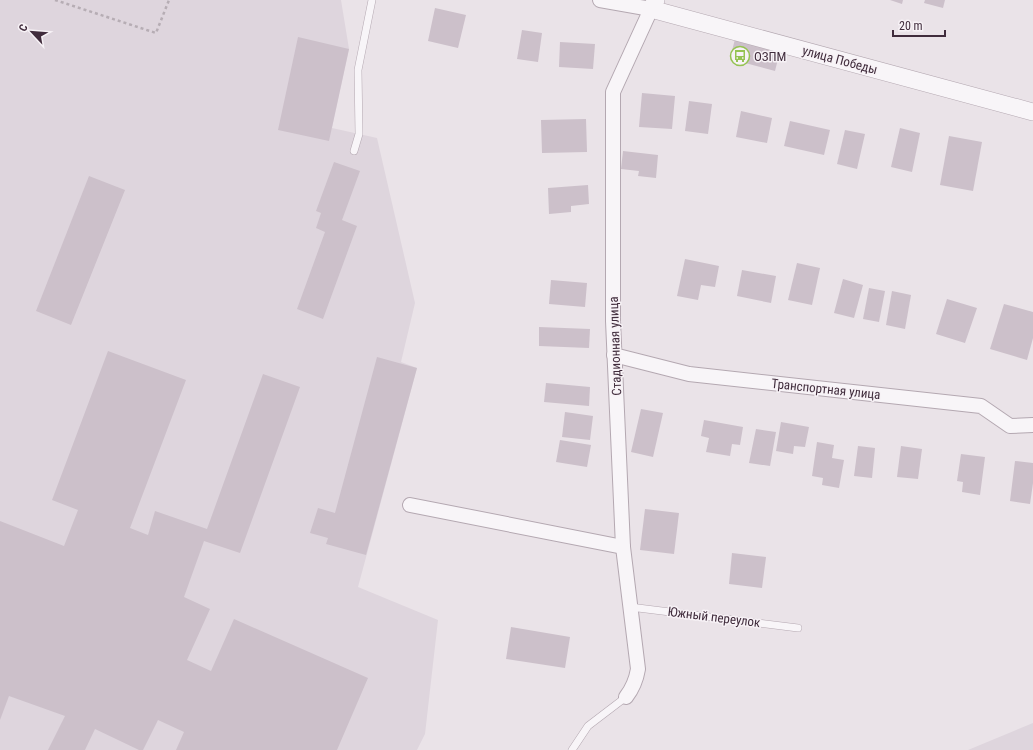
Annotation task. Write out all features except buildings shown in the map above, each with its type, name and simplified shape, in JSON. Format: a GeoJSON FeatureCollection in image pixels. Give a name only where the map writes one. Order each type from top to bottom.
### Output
{"type":"FeatureCollection","features":[{"type":"Feature","properties":{"kind":"street","name":"улица Победы"},"geometry":{"type":"LineString","coordinates":[[600,0],[654,5],[1033,112]]}},
{"type":"Feature","properties":{"kind":"street","name":"Стадионная улица"},"geometry":{"type":"LineString","coordinates":[[626,697],[637,678],[638,669],[623,548],[614,355],[613,92],[654,5]]}},
{"type":"Feature","properties":{"kind":"street","name":"Транспортная улица"},"geometry":{"type":"LineString","coordinates":[[614,355],[689,374],[981,406],[1010,426],[1033,425]]}},
{"type":"Feature","properties":{"kind":"street"},"geometry":{"type":"LineString","coordinates":[[410,505],[623,548]]}},
{"type":"Feature","properties":{"kind":"lane"},"geometry":{"type":"LineString","coordinates":[[354,152],[359,134],[358,70],[372,0]]}},
{"type":"Feature","properties":{"kind":"lane","name":"Южный переулок"},"geometry":{"type":"LineString","coordinates":[[630,606],[798,628]]}},
{"type":"Feature","properties":{"kind":"lane"},"geometry":{"type":"LineString","coordinates":[[572,750],[588,726],[626,697]]}},
{"type":"Feature","properties":{"kind":"path"},"geometry":{"type":"LineString","coordinates":[[55,0],[156,33],[169,0]]}},
{"type":"Feature","properties":{"kind":"shaded area"},"geometry":{"type":"Polygon","coordinates":[[[0,0],[341,0],[349,49],[332,128],[377,138],[415,303],[401,362],[417,368],[358,587],[438,620],[425,734],[417,750],[0,750],[0,0]]]}},
{"type":"Feature","properties":{"kind":"shaded area"},"geometry":{"type":"Polygon","coordinates":[[[1033,723],[1033,750],[968,750],[1033,723]]]}},
{"type":"Feature","properties":{"kind":"place","name":"ОЗПМ"},"geometry":{"type":"Point","coordinates":[740,56]}}]}
